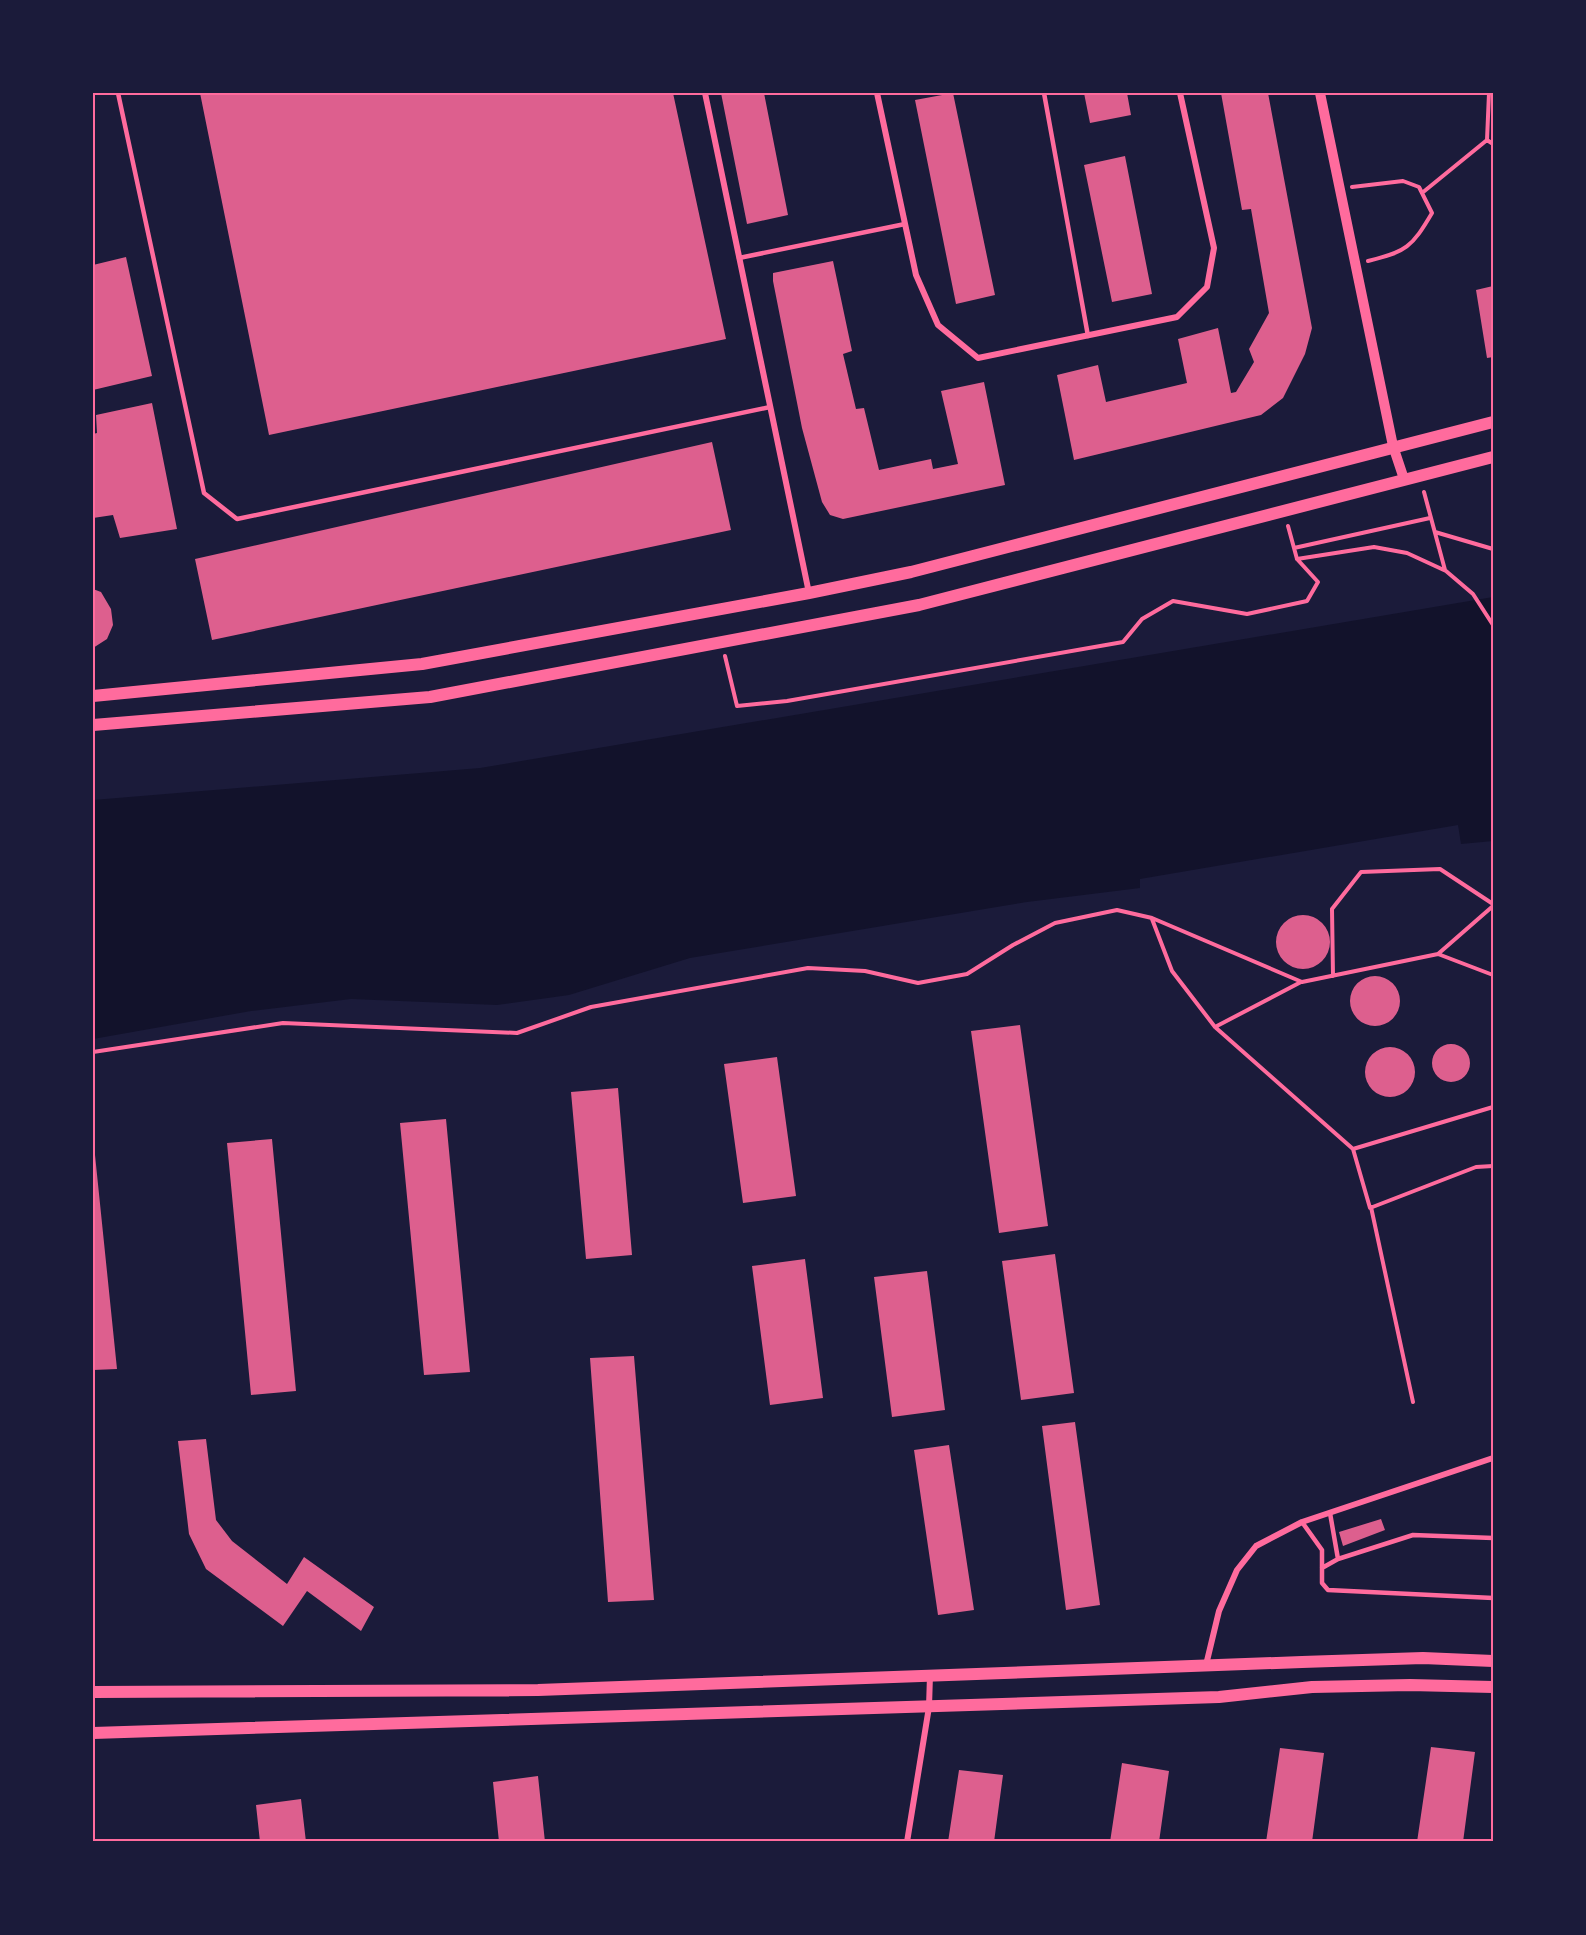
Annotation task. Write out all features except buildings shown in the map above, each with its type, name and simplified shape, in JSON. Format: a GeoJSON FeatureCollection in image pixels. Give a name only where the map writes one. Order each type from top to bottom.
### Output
{"type":"FeatureCollection","features":[{"type":"Feature","properties":{"kind":"main road"},"geometry":{"type":"LineString","coordinates":[[93,696],[422,664],[809,593],[911,572],[1493,422]]}},
{"type":"Feature","properties":{"kind":"main road"},"geometry":{"type":"LineString","coordinates":[[93,725],[430,697],[919,605],[1493,457]]}},
{"type":"Feature","properties":{"kind":"main road"},"geometry":{"type":"LineString","coordinates":[[93,1692],[538,1690],[930,1674],[1423,1658],[1493,1661]]}},
{"type":"Feature","properties":{"kind":"main road"},"geometry":{"type":"LineString","coordinates":[[93,1733],[1219,1697],[1312,1687],[1410,1685],[1493,1688]]}},
{"type":"Feature","properties":{"kind":"street"},"geometry":{"type":"LineString","coordinates":[[705,93],[809,593]]}},
{"type":"Feature","properties":{"kind":"street"},"geometry":{"type":"LineString","coordinates":[[877,93],[916,275],[938,325],[978,358],[1177,317],[1208,287],[1214,248],[1180,93]]}},
{"type":"Feature","properties":{"kind":"street"},"geometry":{"type":"LineString","coordinates":[[1320,93],[1393,446],[1404,479]]}},
{"type":"Feature","properties":{"kind":"street"},"geometry":{"type":"LineString","coordinates":[[1206,1665],[1219,1611],[1237,1570],[1256,1546],[1302,1522],[1493,1458]]}},
{"type":"Feature","properties":{"kind":"street"},"geometry":{"type":"LineString","coordinates":[[906,1842],[929,1707],[930,1674]]}},
{"type":"Feature","properties":{"kind":"lane"},"geometry":{"type":"LineString","coordinates":[[118,93],[204,493],[237,519],[770,407]]}},
{"type":"Feature","properties":{"kind":"lane"},"geometry":{"type":"LineString","coordinates":[[1044,93],[1088,336]]}},
{"type":"Feature","properties":{"kind":"lane"},"geometry":{"type":"LineString","coordinates":[[739,258],[905,224]]}},
{"type":"Feature","properties":{"kind":"lane"},"geometry":{"type":"LineString","coordinates":[[1330,1513],[1338,1559]]}},
{"type":"Feature","properties":{"kind":"lane"},"geometry":{"type":"LineString","coordinates":[[1302,1522],[1322,1550],[1322,1583],[1328,1590],[1493,1598]]}},
{"type":"Feature","properties":{"kind":"lane"},"geometry":{"type":"LineString","coordinates":[[1322,1569],[1338,1559],[1413,1534],[1493,1538]]}},
{"type":"Feature","properties":{"kind":"path"},"geometry":{"type":"LineString","coordinates":[[1422,193],[1487,140],[1489,93]]}},
{"type":"Feature","properties":{"kind":"path"},"geometry":{"type":"LineString","coordinates":[[1487,140],[1493,144]]}},
{"type":"Feature","properties":{"kind":"path"},"geometry":{"type":"LineString","coordinates":[[1340,189],[1403,181],[1419,187],[1432,213],[1416,239],[1397,254],[1356,265]]}},
{"type":"Feature","properties":{"kind":"path"},"geometry":{"type":"LineString","coordinates":[[1424,492],[1446,571]]}},
{"type":"Feature","properties":{"kind":"path"},"geometry":{"type":"LineString","coordinates":[[1294,548],[1430,518]]}},
{"type":"Feature","properties":{"kind":"path"},"geometry":{"type":"LineString","coordinates":[[724,655],[737,706],[787,701],[1123,642],[1142,619],[1173,602],[1247,614],[1307,601],[1318,582],[1297,559],[1288,526]]}},
{"type":"Feature","properties":{"kind":"path"},"geometry":{"type":"LineString","coordinates":[[1434,532],[1493,549]]}},
{"type":"Feature","properties":{"kind":"path"},"geometry":{"type":"LineString","coordinates":[[1297,559],[1374,547],[1407,553],[1446,571],[1473,594],[1493,625]]}},
{"type":"Feature","properties":{"kind":"path"},"geometry":{"type":"LineString","coordinates":[[1215,1027],[1302,982],[1333,976],[1438,954],[1493,905],[1440,869],[1361,872],[1332,909],[1333,976]]}},
{"type":"Feature","properties":{"kind":"path"},"geometry":{"type":"LineString","coordinates":[[93,1052],[283,1023],[517,1033],[591,1007],[808,968],[865,971],[918,983],[967,974],[1013,945],[1055,923],[1117,910],[1152,918],[1302,982]]}},
{"type":"Feature","properties":{"kind":"path"},"geometry":{"type":"LineString","coordinates":[[1152,918],[1172,971],[1215,1027],[1353,1149],[1370,1208],[1413,1402]]}},
{"type":"Feature","properties":{"kind":"path"},"geometry":{"type":"LineString","coordinates":[[1438,954],[1493,975]]}},
{"type":"Feature","properties":{"kind":"path"},"geometry":{"type":"LineString","coordinates":[[1353,1149],[1493,1107]]}},
{"type":"Feature","properties":{"kind":"path"},"geometry":{"type":"LineString","coordinates":[[1370,1208],[1476,1167],[1493,1166]]}},
{"type":"Feature","properties":{"kind":"shaded area"},"geometry":{"type":"Polygon","coordinates":[[[1493,597],[1493,841],[1461,844],[1458,825],[1140,879],[1140,888],[1027,902],[690,958],[569,995],[497,1005],[351,999],[251,1011],[93,1039],[93,800],[480,768],[1493,597]]]}}]}
